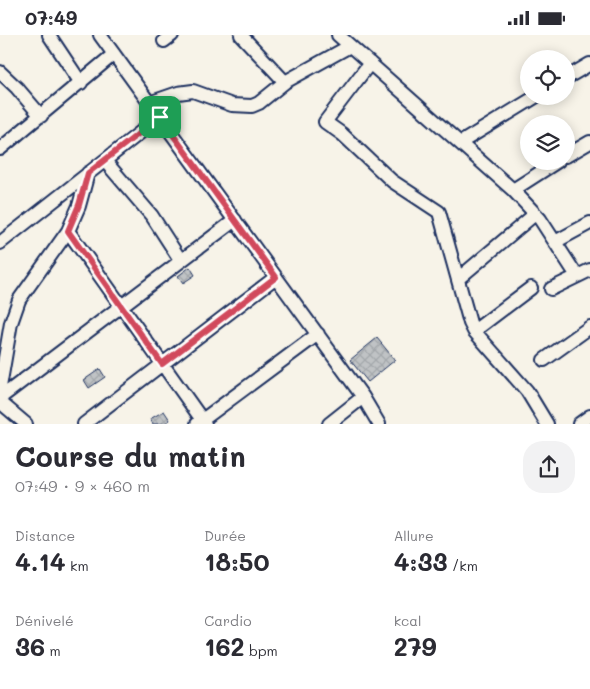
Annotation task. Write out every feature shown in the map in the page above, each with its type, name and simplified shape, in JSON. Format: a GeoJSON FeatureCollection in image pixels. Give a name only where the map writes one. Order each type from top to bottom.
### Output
{"type":"FeatureCollection","features":[{"type":"Feature","properties":{"kind":"street"},"geometry":{"type":"LineString","coordinates":[[49,35],[81,83]]}},
{"type":"Feature","properties":{"kind":"street"},"geometry":{"type":"LineString","coordinates":[[100,35],[363,397],[379,424]]}},
{"type":"Feature","properties":{"kind":"street"},"geometry":{"type":"LineString","coordinates":[[241,35],[285,82]]}},
{"type":"Feature","properties":{"kind":"street"},"geometry":{"type":"LineString","coordinates":[[338,35],[513,189],[535,214],[577,276]]}},
{"type":"Feature","properties":{"kind":"street"},"geometry":{"type":"LineString","coordinates":[[149,103],[178,93],[193,91],[232,105],[252,106],[259,103],[285,82],[350,46]]}},
{"type":"Feature","properties":{"kind":"street"},"geometry":{"type":"LineString","coordinates":[[0,149],[114,54]]}},
{"type":"Feature","properties":{"kind":"street"},"geometry":{"type":"LineString","coordinates":[[370,63],[325,122],[342,134],[392,181],[440,212],[474,331],[527,391],[547,424]]}},
{"type":"Feature","properties":{"kind":"street"},"geometry":{"type":"LineString","coordinates":[[575,73],[590,64]]}},
{"type":"Feature","properties":{"kind":"street"},"geometry":{"type":"LineString","coordinates":[[0,72],[17,88],[41,116]]}},
{"type":"Feature","properties":{"kind":"street"},"geometry":{"type":"LineString","coordinates":[[460,143],[522,105]]}},
{"type":"Feature","properties":{"kind":"street"},"geometry":{"type":"LineString","coordinates":[[0,243],[160,117]]}},
{"type":"Feature","properties":{"kind":"street"},"geometry":{"type":"LineString","coordinates":[[575,151],[590,142]]}},
{"type":"Feature","properties":{"kind":"street"},"geometry":{"type":"LineString","coordinates":[[105,161],[152,216],[181,261]]}},
{"type":"Feature","properties":{"kind":"street"},"geometry":{"type":"LineString","coordinates":[[513,189],[544,170]]}},
{"type":"Feature","properties":{"kind":"street"},"geometry":{"type":"LineString","coordinates":[[0,387],[11,323],[19,300],[68,231],[79,205],[88,173]]}},
{"type":"Feature","properties":{"kind":"street"},"geometry":{"type":"LineString","coordinates":[[458,279],[535,214]]}},
{"type":"Feature","properties":{"kind":"street"},"geometry":{"type":"LineString","coordinates":[[0,398],[235,220]]}},
{"type":"Feature","properties":{"kind":"street"},"geometry":{"type":"LineString","coordinates":[[555,242],[590,223]]}},
{"type":"Feature","properties":{"kind":"street"},"geometry":{"type":"LineString","coordinates":[[68,231],[202,423],[318,335]]}},
{"type":"Feature","properties":{"kind":"street"},"geometry":{"type":"LineString","coordinates":[[551,289],[590,270]]}},
{"type":"Feature","properties":{"kind":"street"},"geometry":{"type":"LineString","coordinates":[[84,424],[276,277]]}},
{"type":"Feature","properties":{"kind":"street"},"geometry":{"type":"LineString","coordinates":[[474,331],[531,288]]}},
{"type":"Feature","properties":{"kind":"street"},"geometry":{"type":"LineString","coordinates":[[544,360],[590,327]]}},
{"type":"Feature","properties":{"kind":"street"},"geometry":{"type":"LineString","coordinates":[[329,424],[363,397]]}},
{"type":"Feature","properties":{"kind":"street"},"geometry":{"type":"LineString","coordinates":[[0,403],[26,424]]}},
{"type":"Feature","properties":{"kind":"street"},"geometry":{"type":"LineString","coordinates":[[579,424],[590,416]]}},
{"type":"Feature","properties":{"kind":"building"},"geometry":{"type":"Polygon","coordinates":[[[190,267],[195,275],[183,283],[178,276],[190,267]]]}},
{"type":"Feature","properties":{"kind":"building"},"geometry":{"type":"Polygon","coordinates":[[[377,338],[395,360],[368,382],[350,360],[377,338]]]}},
{"type":"Feature","properties":{"kind":"building"},"geometry":{"type":"Polygon","coordinates":[[[100,369],[105,377],[89,388],[84,380],[100,369]]]}},
{"type":"Feature","properties":{"kind":"building"},"geometry":{"type":"Polygon","coordinates":[[[164,411],[170,420],[164,424],[153,424],[150,419],[164,411]]]}},
{"type":"Feature","properties":{"kind":"route"},"geometry":{"type":"LineString","coordinates":[[160,117],[276,277],[162,364],[68,231],[79,205],[88,173],[160,117]]}}]}
